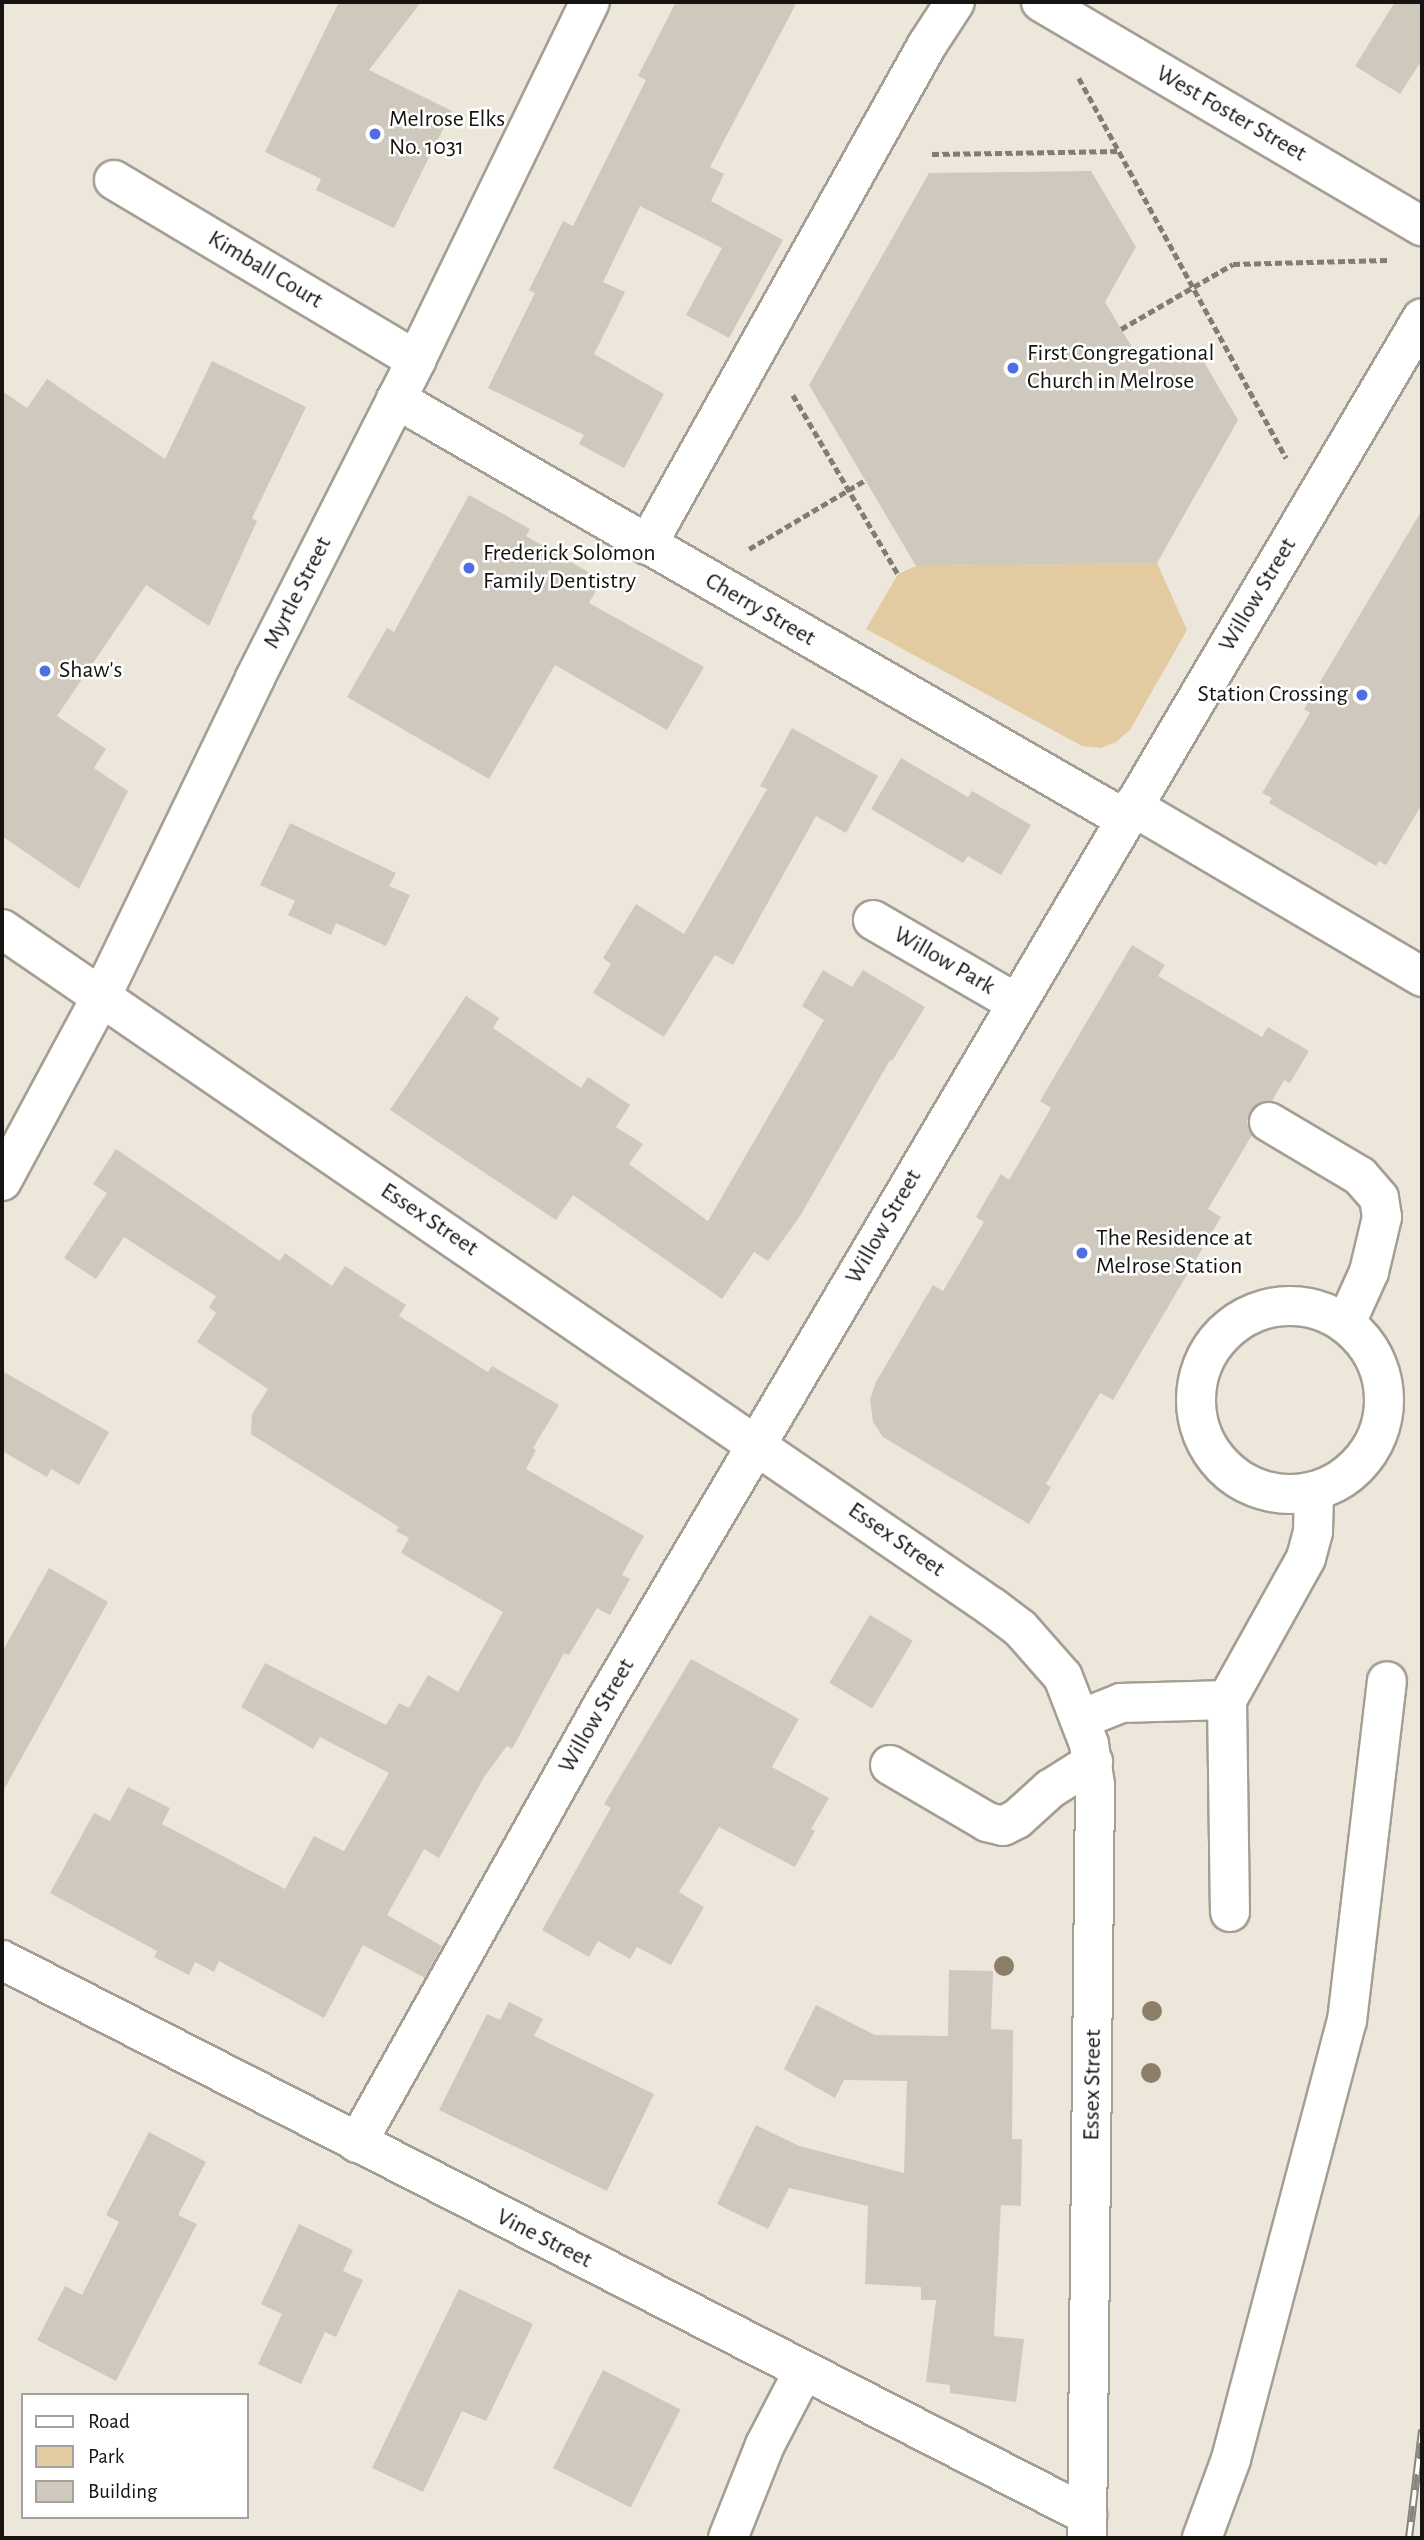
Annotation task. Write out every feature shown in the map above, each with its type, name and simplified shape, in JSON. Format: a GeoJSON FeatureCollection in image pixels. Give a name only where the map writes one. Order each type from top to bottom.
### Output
{"type":"FeatureCollection","features":[{"type":"Feature","properties":{"kind":"street","name":"Myrtle Street"},"geometry":{"type":"LineString","coordinates":[[2,1181],[102,995],[255,678],[416,360],[590,2]]}},
{"type":"Feature","properties":{"kind":"street"},"geometry":{"type":"LineString","coordinates":[[647,545],[927,45],[955,2]]}},
{"type":"Feature","properties":{"kind":"street","name":"West Foster Street"},"geometry":{"type":"LineString","coordinates":[[1041,2],[1422,226]]}},
{"type":"Feature","properties":{"kind":"street","name":"Kimball Court"},"geometry":{"type":"LineString","coordinates":[[114,180],[416,360]]}},
{"type":"Feature","properties":{"kind":"street","name":"Willow Street"},"geometry":{"type":"LineString","coordinates":[[357,2143],[601,1708],[1422,318]]}},
{"type":"Feature","properties":{"kind":"street","name":"Cherry Street"},"geometry":{"type":"LineString","coordinates":[[396,399],[702,578],[1422,977]]}},
{"type":"Feature","properties":{"kind":"street","name":"Willow Park"},"geometry":{"type":"LineString","coordinates":[[873,919],[1016,1003]]}},
{"type":"Feature","properties":{"kind":"street","name":"Essex Street"},"geometry":{"type":"LineString","coordinates":[[2,929],[102,995],[1020,1628],[1063,1677],[1081,1719],[1093,1762],[1095,1922],[1087,2527]]}},
{"type":"Feature","properties":{"kind":"street"},"geometry":{"type":"LineString","coordinates":[[1269,1122],[1360,1177],[1379,1198],[1381,1226],[1369,1272],[1346,1323]]}},
{"type":"Feature","properties":{"kind":"street"},"geometry":{"type":"LineString","coordinates":[[1303,1307],[1346,1323],[1366,1342],[1375,1359],[1385,1394],[1384,1412],[1376,1439],[1361,1462],[1332,1485],[1314,1491],[1268,1491],[1243,1482],[1228,1470],[1205,1441],[1197,1415],[1196,1387],[1208,1352],[1233,1325],[1266,1308],[1303,1307]]}},
{"type":"Feature","properties":{"kind":"street"},"geometry":{"type":"LineString","coordinates":[[1230,1912],[1227,1700],[1306,1558],[1313,1532],[1314,1491]]}},
{"type":"Feature","properties":{"kind":"street"},"geometry":{"type":"LineString","coordinates":[[1202,2538],[1231,2459],[1347,2021],[1387,1681]]}},
{"type":"Feature","properties":{"kind":"street"},"geometry":{"type":"LineString","coordinates":[[1081,1719],[1106,1707],[1129,1702],[1227,1700]]}},
{"type":"Feature","properties":{"kind":"street"},"geometry":{"type":"LineString","coordinates":[[890,1765],[987,1822],[1003,1826],[1017,1819],[1050,1789],[1093,1762]]}},
{"type":"Feature","properties":{"kind":"street","name":"Vine Street"},"geometry":{"type":"LineString","coordinates":[[2,1960],[803,2372],[1087,2527]]}},
{"type":"Feature","properties":{"kind":"street"},"geometry":{"type":"LineString","coordinates":[[728,2538],[765,2445],[803,2372]]}},
{"type":"Feature","properties":{"kind":"path"},"geometry":{"type":"LineString","coordinates":[[1074,71],[1121,151],[1311,505]]}},
{"type":"Feature","properties":{"kind":"path"},"geometry":{"type":"LineString","coordinates":[[932,154],[1121,151]]}},
{"type":"Feature","properties":{"kind":"path"},"geometry":{"type":"LineString","coordinates":[[1121,328],[1233,264],[1369,262],[1396,259]]}},
{"type":"Feature","properties":{"kind":"path"},"geometry":{"type":"LineString","coordinates":[[793,395],[898,574]]}},
{"type":"Feature","properties":{"kind":"path"},"geometry":{"type":"LineString","coordinates":[[702,578],[865,480]]}},
{"type":"Feature","properties":{"kind":"green space"},"geometry":{"type":"Polygon","coordinates":[[[1157,563],[1187,630],[1130,730],[1116,742],[1101,748],[1082,746],[866,629],[898,574],[916,566],[1157,563]]]}},
{"type":"Feature","properties":{"kind":"building","name":"Melrose Elks No. 1031"},"geometry":{"type":"Polygon","coordinates":[[[339,2],[421,2],[369,70],[452,111],[394,228],[316,190],[321,179],[265,152],[339,2]]]}},
{"type":"Feature","properties":{"kind":"building"},"geometry":{"type":"Polygon","coordinates":[[[676,2],[797,2],[710,167],[724,174],[711,201],[783,240],[729,338],[686,315],[722,248],[640,206],[603,282],[625,292],[594,354],[664,394],[624,468],[579,444],[584,435],[488,388],[535,293],[529,290],[563,221],[573,226],[646,80],[638,76],[676,2]]]}},
{"type":"Feature","properties":{"kind":"building"},"geometry":{"type":"Polygon","coordinates":[[[1395,2],[1422,2],[1422,60],[1400,94],[1355,66],[1395,2]]]}},
{"type":"Feature","properties":{"kind":"building","name":"First Congregational Church in Melrose"},"geometry":{"type":"Polygon","coordinates":[[[1091,171],[1136,247],[1105,302],[1135,352],[1198,352],[1238,420],[1157,563],[916,566],[809,385],[929,173],[1091,171]]]}},
{"type":"Feature","properties":{"kind":"building","name":"Shaw's"},"geometry":{"type":"Polygon","coordinates":[[[212,361],[306,407],[252,518],[257,521],[209,626],[146,585],[57,716],[106,749],[94,768],[128,791],[79,889],[2,836],[2,391],[27,408],[47,379],[165,459],[212,361]]]}},
{"type":"Feature","properties":{"kind":"building"},"geometry":{"type":"Polygon","coordinates":[[[469,495],[530,529],[526,536],[602,580],[589,603],[704,667],[667,730],[555,665],[489,779],[347,697],[387,628],[394,632],[469,495]]]}},
{"type":"Feature","properties":{"kind":"building","name":"Station Crossing"},"geometry":{"type":"Polygon","coordinates":[[[1422,510],[1422,804],[1386,865],[1379,861],[1376,866],[1269,803],[1272,798],[1262,793],[1310,713],[1304,709],[1422,510]]]}},
{"type":"Feature","properties":{"kind":"building"},"geometry":{"type":"Polygon","coordinates":[[[792,728],[878,776],[846,833],[816,816],[733,965],[715,955],[664,1037],[593,993],[611,964],[603,958],[636,904],[684,934],[767,789],[760,786],[792,728]]]}},
{"type":"Feature","properties":{"kind":"building"},"geometry":{"type":"Polygon","coordinates":[[[901,758],[968,797],[972,791],[1031,825],[1001,875],[968,856],[963,863],[871,809],[901,758]]]}},
{"type":"Feature","properties":{"kind":"building"},"geometry":{"type":"Polygon","coordinates":[[[290,823],[396,873],[389,886],[410,895],[386,946],[336,923],[331,935],[288,915],[295,901],[260,885],[290,823]]]}},
{"type":"Feature","properties":{"kind":"building","name":"The Residence at Melrose Station"},"geometry":{"type":"Polygon","coordinates":[[[1132,945],[1165,965],[1158,976],[1262,1037],[1268,1027],[1309,1051],[1290,1083],[1284,1080],[1272,1101],[1259,1103],[1250,1111],[1247,1122],[1252,1135],[1208,1209],[1221,1217],[1113,1400],[1100,1393],[1046,1484],[1051,1487],[1029,1524],[883,1437],[873,1422],[870,1399],[876,1382],[933,1285],[943,1291],[984,1222],[976,1217],[1001,1174],[1009,1180],[1051,1108],[1040,1101],[1132,945]]]}},
{"type":"Feature","properties":{"kind":"building"},"geometry":{"type":"Polygon","coordinates":[[[823,970],[852,987],[863,970],[925,1007],[892,1061],[890,1060],[800,1216],[768,1261],[754,1252],[722,1299],[573,1195],[556,1220],[390,1110],[466,996],[499,1018],[493,1028],[581,1088],[588,1077],[630,1105],[616,1127],[643,1144],[629,1164],[708,1221],[824,1020],[802,1006],[823,970]]]}},
{"type":"Feature","properties":{"kind":"building"},"geometry":{"type":"Polygon","coordinates":[[[116,1149],[280,1261],[285,1253],[332,1286],[345,1266],[406,1305],[399,1316],[488,1372],[492,1366],[559,1405],[533,1448],[536,1450],[526,1469],[644,1536],[622,1575],[630,1579],[610,1615],[597,1608],[569,1655],[564,1653],[512,1749],[507,1746],[484,1777],[439,1858],[424,1849],[387,1915],[442,1946],[425,1978],[363,1945],[324,2018],[219,1961],[214,1972],[195,1962],[189,1975],[154,1957],[157,1951],[50,1893],[94,1813],[110,1821],[128,1787],[170,1808],[162,1824],[285,1889],[314,1836],[344,1851],[389,1773],[320,1737],[313,1749],[241,1707],[265,1663],[386,1725],[399,1703],[409,1708],[428,1675],[458,1692],[503,1612],[401,1553],[409,1538],[396,1531],[399,1527],[251,1434],[252,1414],[268,1389],[197,1342],[216,1313],[209,1307],[216,1296],[124,1237],[96,1279],[64,1258],[107,1193],[93,1184],[116,1149]]]}},
{"type":"Feature","properties":{"kind":"building"},"geometry":{"type":"Polygon","coordinates":[[[2,1371],[109,1432],[79,1485],[51,1469],[47,1477],[2,1451],[2,1371]]]}},
{"type":"Feature","properties":{"kind":"building"},"geometry":{"type":"Polygon","coordinates":[[[49,1568],[108,1602],[2,1793],[2,1652],[49,1568]]]}},
{"type":"Feature","properties":{"kind":"building"},"geometry":{"type":"Polygon","coordinates":[[[870,1615],[913,1641],[872,1708],[829,1683],[870,1615]]]}},
{"type":"Feature","properties":{"kind":"building"},"geometry":{"type":"Polygon","coordinates":[[[691,1659],[799,1719],[772,1767],[829,1798],[811,1829],[815,1831],[795,1867],[719,1827],[679,1892],[704,1907],[671,1965],[637,1947],[630,1959],[598,1941],[589,1957],[542,1930],[611,1808],[604,1804],[691,1659]]]}},
{"type":"Feature","properties":{"kind":"building"},"geometry":{"type":"Polygon","coordinates":[[[949,1970],[993,1971],[991,2029],[1013,2030],[1012,2139],[1022,2139],[1021,2206],[1001,2205],[994,2336],[1024,2339],[1016,2402],[950,2393],[950,2385],[926,2382],[936,2300],[921,2300],[921,2287],[865,2284],[868,2206],[789,2188],[768,2229],[717,2204],[756,2125],[799,2146],[904,2173],[907,2081],[844,2080],[835,2098],[784,2069],[816,2005],[875,2035],[948,2036],[949,1970]]]}},
{"type":"Feature","properties":{"kind":"building"},"geometry":{"type":"Polygon","coordinates":[[[509,2002],[543,2019],[534,2036],[654,2094],[607,2191],[439,2110],[487,2014],[500,2020],[509,2002]]]}},
{"type":"Feature","properties":{"kind":"building"},"geometry":{"type":"Polygon","coordinates":[[[149,2132],[206,2162],[178,2215],[197,2224],[116,2381],[37,2340],[65,2286],[82,2295],[119,2222],[106,2215],[149,2132]]]}},
{"type":"Feature","properties":{"kind":"building"},"geometry":{"type":"Polygon","coordinates":[[[299,2224],[353,2250],[343,2271],[363,2280],[336,2337],[325,2332],[301,2384],[258,2364],[282,2314],[261,2304],[299,2224]]]}},
{"type":"Feature","properties":{"kind":"building"},"geometry":{"type":"Polygon","coordinates":[[[459,2289],[533,2324],[486,2421],[462,2411],[423,2492],[372,2468],[459,2289]]]}},
{"type":"Feature","properties":{"kind":"building"},"geometry":{"type":"Polygon","coordinates":[[[603,2370],[681,2409],[631,2508],[553,2468],[603,2370]]]}},
{"type":"Feature","properties":{"kind":"railway"},"geometry":{"type":"LineString","coordinates":[[1409,2538],[1422,2430]]}},
{"type":"Feature","properties":{"kind":"place","name":"Melrose Elks No. 1031"},"geometry":{"type":"Point","coordinates":[375,134]}},
{"type":"Feature","properties":{"kind":"place","name":"First Congregational Church in Melrose"},"geometry":{"type":"Point","coordinates":[1013,368]}},
{"type":"Feature","properties":{"kind":"place","name":"Frederick Solomon Family Dentistry"},"geometry":{"type":"Point","coordinates":[469,568]}},
{"type":"Feature","properties":{"kind":"place","name":"Shaw's"},"geometry":{"type":"Point","coordinates":[45,671]}},
{"type":"Feature","properties":{"kind":"place","name":"Station Crossing"},"geometry":{"type":"Point","coordinates":[1362,695]}},
{"type":"Feature","properties":{"kind":"place","name":"The Residence at Melrose Station"},"geometry":{"type":"Point","coordinates":[1082,1253]}}]}
